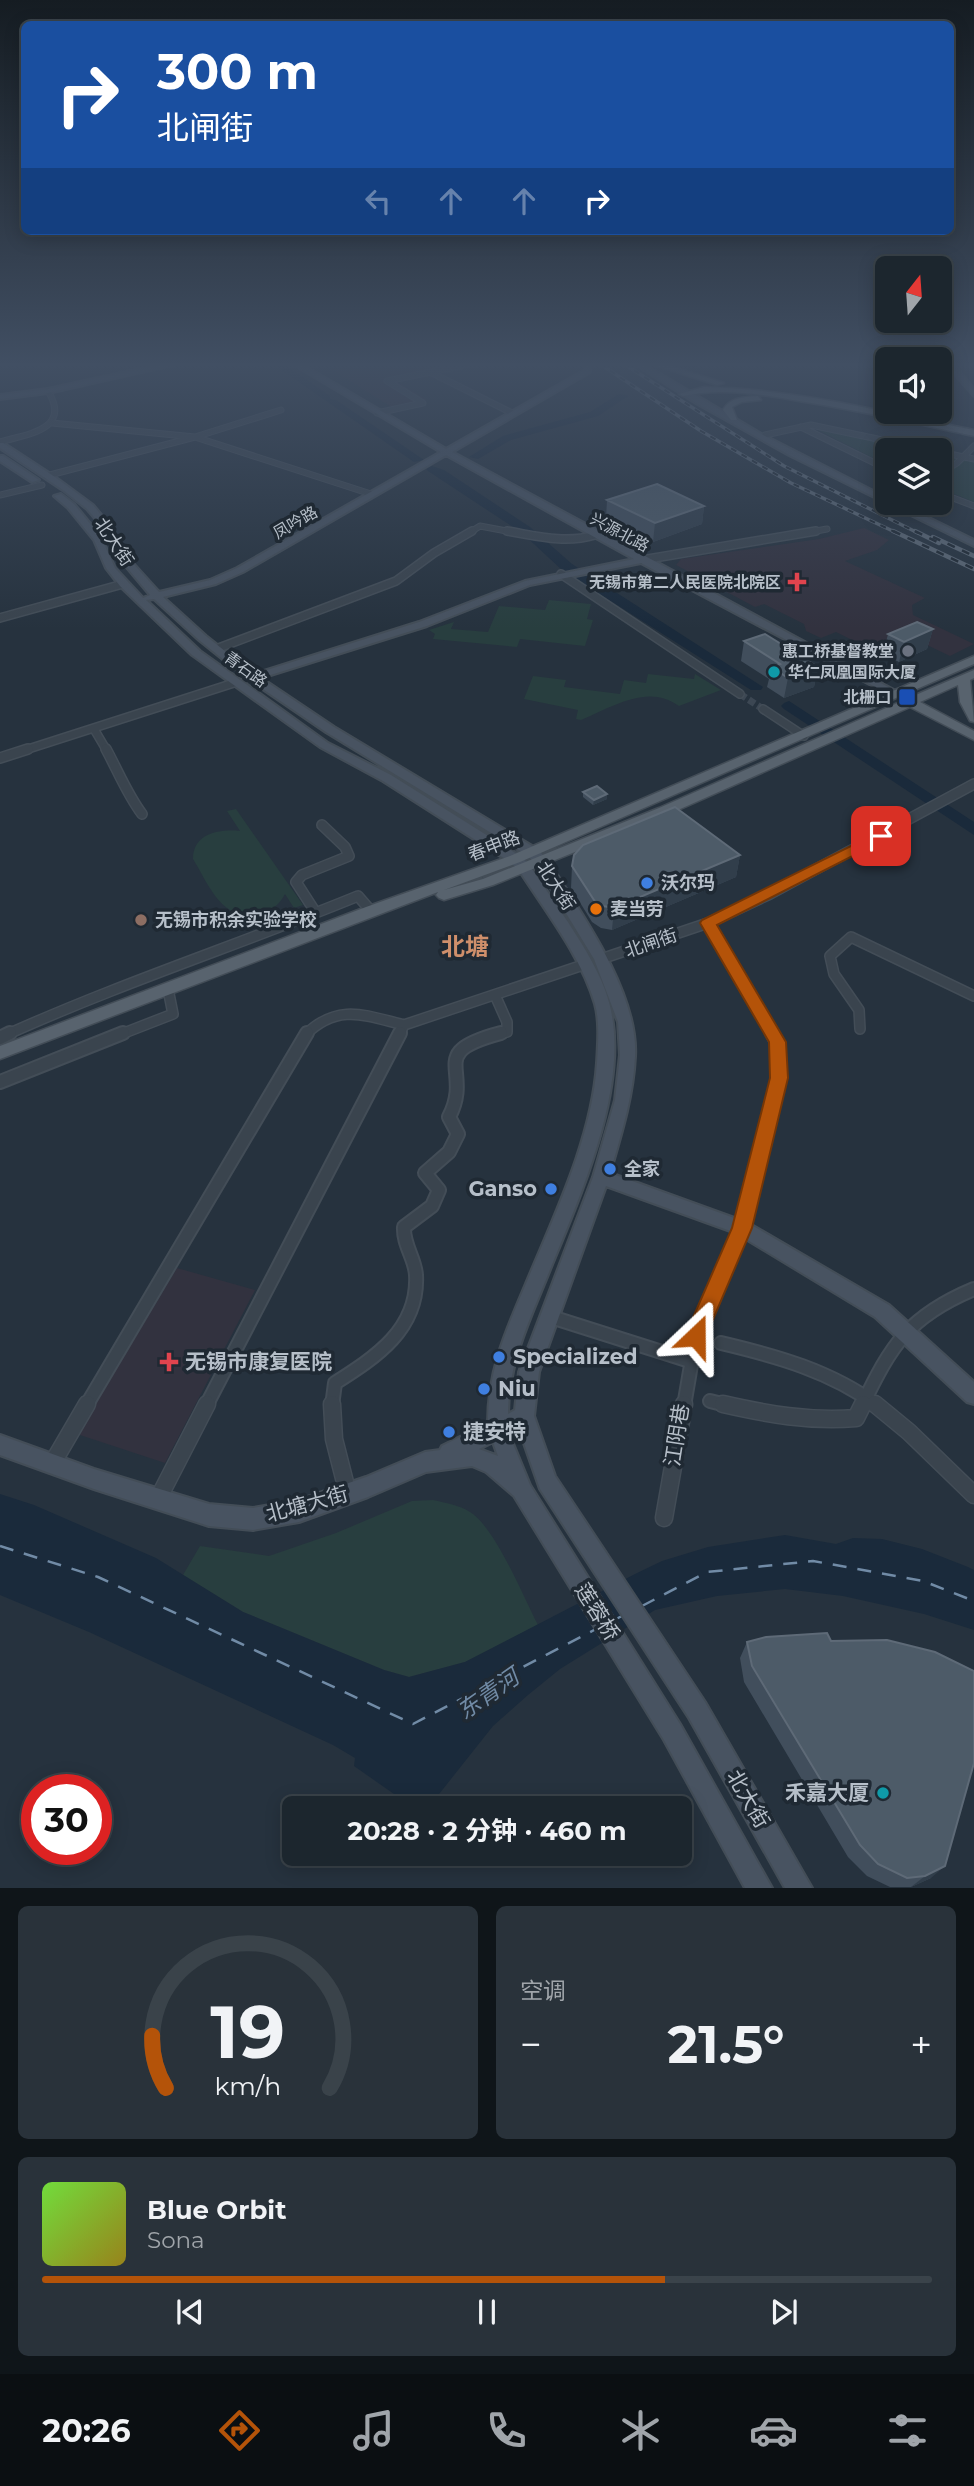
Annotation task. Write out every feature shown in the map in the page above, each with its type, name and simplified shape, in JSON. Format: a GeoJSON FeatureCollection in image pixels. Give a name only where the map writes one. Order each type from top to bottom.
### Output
{"type":"FeatureCollection","features":[{"type":"Feature","properties":{"kind":"main road","name":"北大街"},"geometry":{"type":"LineString","coordinates":[[10,452],[44,481],[99,517],[126,561],[155,596],[216,649],[338,736],[437,792],[528,860],[594,962],[625,1022],[628,1055],[623,1100],[601,1177],[529,1372],[524,1416],[547,1482]]}},
{"type":"Feature","properties":{"kind":"main road","name":"凤吟路"},"geometry":{"type":"LineString","coordinates":[[140,600],[213,582],[240,570],[444,452]]}},
{"type":"Feature","properties":{"kind":"main road","name":"兴源北路"},"geometry":{"type":"LineString","coordinates":[[444,452],[642,560],[911,696]]}},
{"type":"Feature","properties":{"kind":"main road"},"geometry":{"type":"LineString","coordinates":[[788,452],[875,494]]}},
{"type":"Feature","properties":{"kind":"main road"},"geometry":{"type":"LineString","coordinates":[[797,452],[875,493]]}},
{"type":"Feature","properties":{"kind":"main road","name":"青石路"},"geometry":{"type":"LineString","coordinates":[[0,458],[44,481],[71,506],[97,539],[111,568],[124,584],[196,653],[324,744],[528,860]]}},
{"type":"Feature","properties":{"kind":"main road"},"geometry":{"type":"LineString","coordinates":[[919,515],[974,541]]}},
{"type":"Feature","properties":{"kind":"main road"},"geometry":{"type":"LineString","coordinates":[[924,515],[974,541]]}},
{"type":"Feature","properties":{"kind":"main road"},"geometry":{"type":"LineString","coordinates":[[237,682],[411,628],[490,596],[565,574],[642,560]]}},
{"type":"Feature","properties":{"kind":"main road","name":"春申路"},"geometry":{"type":"LineString","coordinates":[[814,735],[847,730],[974,660]]}},
{"type":"Feature","properties":{"kind":"main road"},"geometry":{"type":"LineString","coordinates":[[969,677],[966,702],[974,718]]}},
{"type":"Feature","properties":{"kind":"main road","name":"春申路"},"geometry":{"type":"LineString","coordinates":[[170,994],[371,911],[528,860],[664,811],[833,723],[969,677]]}},
{"type":"Feature","properties":{"kind":"main road"},"geometry":{"type":"LineString","coordinates":[[911,696],[974,725]]}},
{"type":"Feature","properties":{"kind":"main road"},"geometry":{"type":"LineString","coordinates":[[911,696],[974,736]]}},
{"type":"Feature","properties":{"kind":"main road","name":"春申路"},"geometry":{"type":"LineString","coordinates":[[20,1051],[375,916],[488,882],[528,860]]}},
{"type":"Feature","properties":{"kind":"main road","name":"北大街"},"geometry":{"type":"LineString","coordinates":[[523,1492],[498,1430],[498,1396],[506,1352],[576,1183],[603,1092],[606,1045],[603,1006],[594,962]]}},
{"type":"Feature","properties":{"kind":"main road"},"geometry":{"type":"LineString","coordinates":[[0,1053],[20,1051]]}},
{"type":"Feature","properties":{"kind":"main road"},"geometry":{"type":"LineString","coordinates":[[0,1064],[20,1051]]}},
{"type":"Feature","properties":{"kind":"main road"},"geometry":{"type":"LineString","coordinates":[[601,1177],[742,1228],[882,1311],[974,1395]]}},
{"type":"Feature","properties":{"kind":"main road"},"geometry":{"type":"LineString","coordinates":[[425,1462],[467,1446],[524,1416]]}},
{"type":"Feature","properties":{"kind":"main road","name":"北塘大街"},"geometry":{"type":"LineString","coordinates":[[0,1445],[209,1515],[253,1519],[299,1511],[425,1462],[472,1456],[493,1464],[523,1492]]}},
{"type":"Feature","properties":{"kind":"main road","name":"莲蓉桥"},"geometry":{"type":"LineString","coordinates":[[547,1482],[696,1710]]}},
{"type":"Feature","properties":{"kind":"main road","name":"莲蓉桥"},"geometry":{"type":"LineString","coordinates":[[523,1492],[672,1732]]}},
{"type":"Feature","properties":{"kind":"main road","name":"北大街"},"geometry":{"type":"LineString","coordinates":[[696,1710],[799,1888]]}},
{"type":"Feature","properties":{"kind":"main road","name":"北大街"},"geometry":{"type":"LineString","coordinates":[[672,1732],[759,1888]]}},
{"type":"Feature","properties":{"kind":"street"},"geometry":{"type":"LineString","coordinates":[[0,495],[143,452]]}},
{"type":"Feature","properties":{"kind":"street"},"geometry":{"type":"LineString","coordinates":[[242,452],[371,494]]}},
{"type":"Feature","properties":{"kind":"street"},"geometry":{"type":"LineString","coordinates":[[852,452],[875,463]]}},
{"type":"Feature","properties":{"kind":"street"},"geometry":{"type":"LineString","coordinates":[[952,465],[969,452]]}},
{"type":"Feature","properties":{"kind":"street"},"geometry":{"type":"LineString","coordinates":[[952,454],[973,458]]}},
{"type":"Feature","properties":{"kind":"street"},"geometry":{"type":"LineString","coordinates":[[952,498],[974,506]]}},
{"type":"Feature","properties":{"kind":"street"},"geometry":{"type":"LineString","coordinates":[[216,649],[396,580],[472,529],[488,527],[570,541],[595,535]]}},
{"type":"Feature","properties":{"kind":"street"},"geometry":{"type":"LineString","coordinates":[[642,560],[827,529]]}},
{"type":"Feature","properties":{"kind":"street"},"geometry":{"type":"LineString","coordinates":[[565,574],[740,694]]}},
{"type":"Feature","properties":{"kind":"street"},"geometry":{"type":"LineString","coordinates":[[0,618],[124,584]]}},
{"type":"Feature","properties":{"kind":"street"},"geometry":{"type":"LineString","coordinates":[[0,758],[237,682]]}},
{"type":"Feature","properties":{"kind":"street"},"geometry":{"type":"LineString","coordinates":[[763,709],[814,735]]}},
{"type":"Feature","properties":{"kind":"street"},"geometry":{"type":"LineString","coordinates":[[94,729],[125,785],[128,796],[142,814]]}},
{"type":"Feature","properties":{"kind":"street","name":"北闸街"},"geometry":{"type":"LineString","coordinates":[[404,1024],[708,923],[770,894],[974,784]]}},
{"type":"Feature","properties":{"kind":"street"},"geometry":{"type":"LineString","coordinates":[[316,913],[296,882],[302,875],[349,856],[345,847],[322,825]]}},
{"type":"Feature","properties":{"kind":"street"},"geometry":{"type":"LineString","coordinates":[[0,1038],[86,999],[190,963],[358,896],[371,911]]}},
{"type":"Feature","properties":{"kind":"street","name":"江阴巷"},"geometry":{"type":"LineString","coordinates":[[664,1518],[696,1336],[742,1228],[779,1078],[778,1042],[708,923]]}},
{"type":"Feature","properties":{"kind":"street"},"geometry":{"type":"LineString","coordinates":[[860,1029],[859,1010],[834,974],[830,956],[852,937],[974,996]]}},
{"type":"Feature","properties":{"kind":"street"},"geometry":{"type":"LineString","coordinates":[[0,1082],[173,1014],[170,994]]}},
{"type":"Feature","properties":{"kind":"street"},"geometry":{"type":"LineString","coordinates":[[348,1494],[332,1439],[331,1404],[335,1383],[371,1359],[401,1334],[414,1301],[416,1272],[402,1238],[404,1227],[432,1206],[439,1190],[425,1173],[449,1152],[458,1134],[449,1117],[458,1100],[455,1061],[461,1048],[507,1032],[507,1022],[495,995]]}},
{"type":"Feature","properties":{"kind":"street"},"geometry":{"type":"LineString","coordinates":[[52,1464],[301,1039],[326,1016],[340,1012],[404,1024],[158,1499]]}},
{"type":"Feature","properties":{"kind":"street"},"geometry":{"type":"LineString","coordinates":[[710,1401],[753,1411],[834,1422],[856,1418],[885,1362],[905,1332],[957,1296],[974,1289]]}},
{"type":"Feature","properties":{"kind":"street"},"geometry":{"type":"LineString","coordinates":[[548,1316],[690,1361]]}},
{"type":"Feature","properties":{"kind":"street"},"geometry":{"type":"LineString","coordinates":[[721,1343],[818,1372],[867,1398],[902,1426],[974,1495]]}},
{"type":"Feature","properties":{"kind":"shaded area","name":"无锡市第二人民医院北院区"},"geometry":{"type":"Polygon","coordinates":[[[864,528],[889,540],[877,550],[845,561],[925,598],[912,605],[913,615],[974,644],[950,656],[908,636],[861,660],[850,654],[864,646],[836,632],[821,638],[806,631],[804,624],[764,604],[755,607],[676,565],[681,559],[819,539],[864,528]]]}},
{"type":"Feature","properties":{"kind":"shaded area","name":"无锡市康复医院"},"geometry":{"type":"Polygon","coordinates":[[[177,1268],[255,1290],[165,1463],[77,1434],[177,1268]]]}},
{"type":"Feature","properties":{"kind":"green space"},"geometry":{"type":"Polygon","coordinates":[[[862,452],[875,452],[875,459],[862,452]]]}},
{"type":"Feature","properties":{"kind":"green space"},"geometry":{"type":"Polygon","coordinates":[[[952,457],[974,462],[974,502],[952,493],[952,457]]]}},
{"type":"Feature","properties":{"kind":"green space"},"geometry":{"type":"Polygon","coordinates":[[[549,600],[591,604],[587,619],[593,620],[585,646],[520,639],[517,647],[433,639],[435,634],[429,630],[454,622],[451,629],[488,632],[499,606],[545,610],[549,600]]]}},
{"type":"Feature","properties":{"kind":"green space"},"geometry":{"type":"Polygon","coordinates":[[[648,674],[694,679],[695,674],[721,690],[679,706],[667,699],[643,697],[617,704],[581,720],[576,719],[578,710],[524,699],[533,676],[566,680],[564,687],[620,694],[624,680],[646,683],[648,674]]]}},
{"type":"Feature","properties":{"kind":"green space"},"geometry":{"type":"Polygon","coordinates":[[[236,809],[303,905],[294,908],[285,894],[272,909],[247,915],[226,907],[211,890],[193,859],[194,850],[209,834],[240,831],[227,811],[236,809]]]}},
{"type":"Feature","properties":{"kind":"green space"},"geometry":{"type":"Polygon","coordinates":[[[433,1500],[452,1504],[480,1520],[499,1547],[538,1625],[465,1662],[409,1677],[384,1670],[243,1612],[183,1575],[200,1546],[269,1556],[336,1533],[412,1501],[433,1500]]]}},
{"type":"Feature","properties":{"kind":"water","name":"东青河"},"geometry":{"type":"Polygon","coordinates":[[[0,1494],[34,1505],[156,1558],[243,1612],[384,1670],[409,1677],[465,1662],[662,1561],[708,1547],[785,1535],[836,1544],[853,1538],[882,1539],[922,1549],[974,1570],[974,1630],[924,1614],[843,1596],[785,1589],[717,1596],[655,1610],[560,1669],[528,1695],[493,1726],[438,1796],[397,1796],[354,1766],[355,1758],[333,1745],[89,1632],[0,1595],[0,1494]]]}},
{"type":"Feature","properties":{"kind":"building"},"geometry":{"type":"Polygon","coordinates":[[[657,484],[704,506],[655,523],[607,500],[657,484]]]}},
{"type":"Feature","properties":{"kind":"building"},"geometry":{"type":"Polygon","coordinates":[[[917,622],[933,629],[904,642],[888,634],[917,622]]]}},
{"type":"Feature","properties":{"kind":"building"},"geometry":{"type":"Polygon","coordinates":[[[765,634],[818,667],[788,678],[771,667],[780,664],[744,641],[765,634]]]}},
{"type":"Feature","properties":{"kind":"building"},"geometry":{"type":"Polygon","coordinates":[[[597,786],[607,794],[594,800],[583,792],[597,786]]]}},
{"type":"Feature","properties":{"kind":"building","name":"沃尔玛"},"geometry":{"type":"Polygon","coordinates":[[[675,807],[740,855],[614,908],[603,906],[594,900],[572,866],[574,855],[583,845],[675,807]]]}},
{"type":"Feature","properties":{"kind":"building","name":"禾嘉大厦"},"geometry":{"type":"Polygon","coordinates":[[[827,1633],[831,1641],[887,1640],[935,1652],[974,1671],[974,1763],[945,1866],[925,1876],[907,1878],[878,1864],[860,1845],[752,1666],[747,1642],[766,1637],[827,1633]]]}},
{"type":"Feature","properties":{"kind":"waterway"},"geometry":{"type":"LineString","coordinates":[[406,452],[418,460]]}},
{"type":"Feature","properties":{"kind":"waterway"},"geometry":{"type":"LineString","coordinates":[[474,457],[482,452]]}},
{"type":"Feature","properties":{"kind":"waterway"},"geometry":{"type":"LineString","coordinates":[[432,469],[526,530],[567,567],[756,687]]}},
{"type":"Feature","properties":{"kind":"waterway"},"geometry":{"type":"LineString","coordinates":[[789,706],[974,830]]}},
{"type":"Feature","properties":{"kind":"ferry route"},"geometry":{"type":"LineString","coordinates":[[0,1546],[98,1577],[413,1724],[596,1629]]}},
{"type":"Feature","properties":{"kind":"ferry route"},"geometry":{"type":"LineString","coordinates":[[642,1606],[707,1572],[813,1561],[923,1581],[974,1601]]}},
{"type":"Feature","properties":{"kind":"ferry route"},"geometry":{"type":"LineString","coordinates":[[614,1620],[624,1615]]}},
{"type":"Feature","properties":{"kind":"tunnel"},"geometry":{"type":"LineString","coordinates":[[740,694],[763,709]]}},
{"type":"Feature","properties":{"kind":"railway"},"geometry":{"type":"LineString","coordinates":[[738,452],[791,483],[897,533]]}},
{"type":"Feature","properties":{"kind":"railway"},"geometry":{"type":"LineString","coordinates":[[762,452],[784,466],[918,533]]}},
{"type":"Feature","properties":{"kind":"railway"},"geometry":{"type":"LineString","coordinates":[[893,531],[974,569]]}},
{"type":"Feature","properties":{"kind":"railway"},"geometry":{"type":"LineString","coordinates":[[915,531],[939,543]]}},
{"type":"Feature","properties":{"kind":"railway"},"geometry":{"type":"LineString","coordinates":[[933,537],[974,556]]}},
{"type":"Feature","properties":{"kind":"place","name":"无锡市第二人民医院北院区"},"geometry":{"type":"Point","coordinates":[797,582]}},
{"type":"Feature","properties":{"kind":"place","name":"惠工桥基督教堂"},"geometry":{"type":"Point","coordinates":[908,651]}},
{"type":"Feature","properties":{"kind":"place","name":"华仁凤凰国际大厦"},"geometry":{"type":"Point","coordinates":[774,672]}},
{"type":"Feature","properties":{"kind":"place","name":"北栅口"},"geometry":{"type":"Point","coordinates":[907,697]}},
{"type":"Feature","properties":{"kind":"place","name":"沃尔玛"},"geometry":{"type":"Point","coordinates":[647,883]}},
{"type":"Feature","properties":{"kind":"place","name":"麦当劳"},"geometry":{"type":"Point","coordinates":[596,909]}},
{"type":"Feature","properties":{"kind":"place","name":"无锡市积余实验学校"},"geometry":{"type":"Point","coordinates":[141,920]}},
{"type":"Feature","properties":{"kind":"place","name":"全家"},"geometry":{"type":"Point","coordinates":[610,1169]}},
{"type":"Feature","properties":{"kind":"place","name":"Ganso"},"geometry":{"type":"Point","coordinates":[551,1189]}},
{"type":"Feature","properties":{"kind":"place","name":"Specialized"},"geometry":{"type":"Point","coordinates":[499,1357]}},
{"type":"Feature","properties":{"kind":"place","name":"无锡市康复医院"},"geometry":{"type":"Point","coordinates":[169,1362]}},
{"type":"Feature","properties":{"kind":"place","name":"Niu"},"geometry":{"type":"Point","coordinates":[484,1389]}},
{"type":"Feature","properties":{"kind":"place","name":"捷安特"},"geometry":{"type":"Point","coordinates":[449,1432]}},
{"type":"Feature","properties":{"kind":"place","name":"禾嘉大厦"},"geometry":{"type":"Point","coordinates":[883,1793]}},
{"type":"Feature","properties":{"kind":"district","name":"北塘"},"geometry":{"type":"Point","coordinates":[465,947]}},
{"type":"Feature","properties":{"kind":"route"},"geometry":{"type":"LineString","coordinates":[[696,1336],[742,1228],[779,1078],[778,1042],[708,923],[881,836]]}}]}
